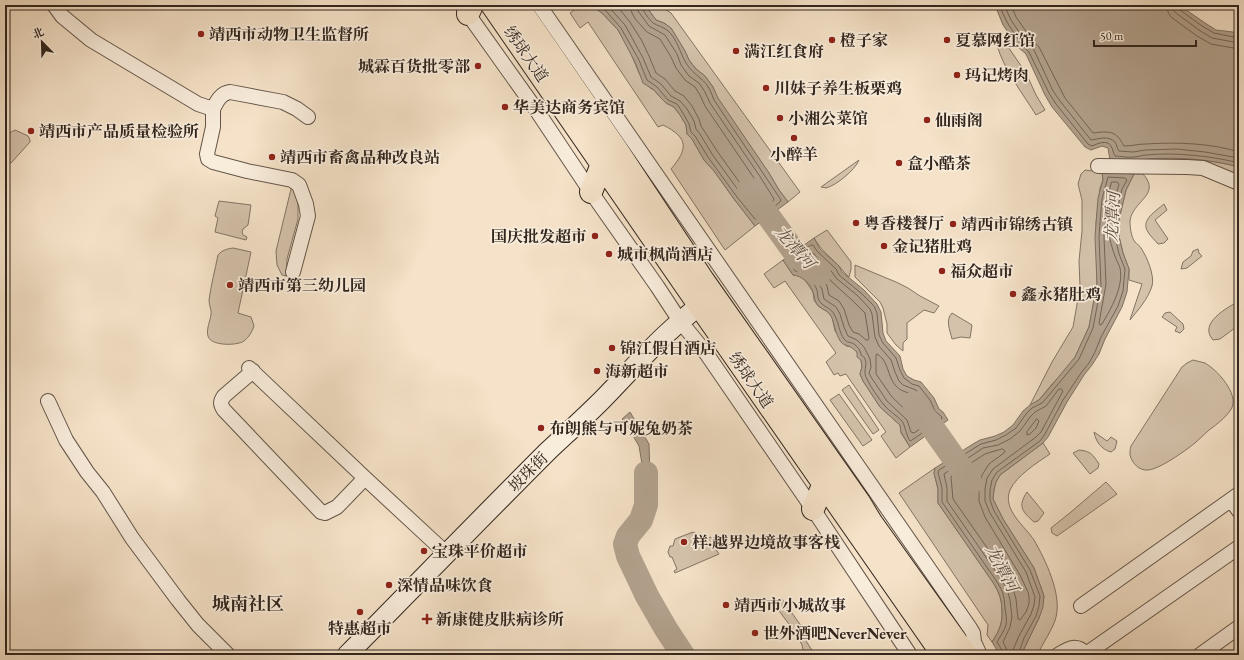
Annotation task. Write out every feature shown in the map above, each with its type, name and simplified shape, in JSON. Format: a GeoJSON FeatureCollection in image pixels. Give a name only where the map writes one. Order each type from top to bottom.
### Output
{"type":"FeatureCollection","features":[{"type":"Feature","properties":{"kind":"main road","name":"绣球大道"},"geometry":{"type":"LineString","coordinates":[[492,5],[602,164],[711,305],[872,522],[973,652]]}},
{"type":"Feature","properties":{"kind":"main road","name":"绣球大道"},"geometry":{"type":"LineString","coordinates":[[517,5],[704,280],[711,305],[824,483],[943,655]]}},
{"type":"Feature","properties":{"kind":"main road"},"geometry":{"type":"LineString","coordinates":[[591,192],[602,164]]}},
{"type":"Feature","properties":{"kind":"main road","name":"坡珠街"},"geometry":{"type":"LineString","coordinates":[[348,655],[547,453],[684,326],[711,305]]}},
{"type":"Feature","properties":{"kind":"main road","name":"坡珠街"},"geometry":{"type":"LineString","coordinates":[[362,655],[619,399],[672,344],[684,326]]}},
{"type":"Feature","properties":{"kind":"main road"},"geometry":{"type":"LineString","coordinates":[[813,509],[824,483]]}},
{"type":"Feature","properties":{"kind":"street"},"geometry":{"type":"LineString","coordinates":[[54,5],[62,16],[91,40],[198,104],[213,109]]}},
{"type":"Feature","properties":{"kind":"street"},"geometry":{"type":"LineString","coordinates":[[538,5],[970,628],[973,633],[973,652]]}},
{"type":"Feature","properties":{"kind":"street"},"geometry":{"type":"LineString","coordinates":[[467,8],[591,192],[684,326],[706,353],[813,509],[910,655]]}},
{"type":"Feature","properties":{"kind":"street"},"geometry":{"type":"LineString","coordinates":[[293,272],[308,216],[306,204],[299,185],[292,180],[247,171],[213,162],[208,158],[207,154],[214,116],[213,109],[217,101],[224,93],[230,92],[283,102],[308,116]]}},
{"type":"Feature","properties":{"kind":"street"},"geometry":{"type":"LineString","coordinates":[[1098,166],[1187,166],[1203,168],[1239,183]]}},
{"type":"Feature","properties":{"kind":"street"},"geometry":{"type":"LineString","coordinates":[[364,478],[337,507],[325,513],[321,512],[224,410],[221,405],[224,396],[251,370],[364,478],[447,554]]}},
{"type":"Feature","properties":{"kind":"street"},"geometry":{"type":"LineString","coordinates":[[48,401],[66,440],[87,472],[103,492],[132,538],[194,620],[228,655]]}},
{"type":"Feature","properties":{"kind":"street"},"geometry":{"type":"LineString","coordinates":[[1081,606],[1236,502]]}},
{"type":"Feature","properties":{"kind":"street"},"geometry":{"type":"LineString","coordinates":[[1058,655],[1068,648],[1076,647],[1082,649],[1087,655],[1239,547]]}},
{"type":"Feature","properties":{"kind":"street"},"geometry":{"type":"LineString","coordinates":[[1200,655],[1239,627]]}},
{"type":"Feature","properties":{"kind":"shaded area"},"geometry":{"type":"Polygon","coordinates":[[[581,5],[591,5],[596,8],[618,30],[629,49],[639,73],[650,88],[654,90],[666,103],[674,107],[686,125],[687,134],[692,139],[704,160],[755,226],[725,250],[671,169],[681,156],[683,150],[681,139],[672,130],[663,125],[658,127],[588,22],[580,28],[570,13],[581,5]]]}},
{"type":"Feature","properties":{"kind":"shaded area"},"geometry":{"type":"Polygon","coordinates":[[[645,5],[656,5],[659,9],[665,9],[671,13],[800,192],[788,202],[717,98],[713,87],[705,76],[696,69],[689,60],[671,28],[656,20],[645,5]]]}},
{"type":"Feature","properties":{"kind":"shaded area"},"geometry":{"type":"Polygon","coordinates":[[[1004,41],[1026,73],[1045,110],[1036,115],[1014,81],[1000,54],[997,45],[1004,41]]]}},
{"type":"Feature","properties":{"kind":"shaded area"},"geometry":{"type":"Polygon","coordinates":[[[15,130],[28,136],[30,142],[11,163],[8,161],[8,156],[5,153],[5,142],[9,134],[15,130]]]}},
{"type":"Feature","properties":{"kind":"shaded area"},"geometry":{"type":"Polygon","coordinates":[[[1176,158],[1215,162],[1239,167],[1239,177],[1134,161],[1176,158]]]}},
{"type":"Feature","properties":{"kind":"shaded area"},"geometry":{"type":"Polygon","coordinates":[[[859,160],[854,168],[840,180],[826,188],[821,187],[859,160]]]}},
{"type":"Feature","properties":{"kind":"shaded area"},"geometry":{"type":"Polygon","coordinates":[[[1085,170],[1102,172],[1103,180],[1100,188],[1096,222],[1097,284],[1089,327],[1075,357],[1039,400],[1030,405],[1052,362],[1073,327],[1080,287],[1079,261],[1082,231],[1082,200],[1078,184],[1081,174],[1085,170]]]}},
{"type":"Feature","properties":{"kind":"shaded area"},"geometry":{"type":"Polygon","coordinates":[[[1134,174],[1143,174],[1148,181],[1149,187],[1148,193],[1132,214],[1130,221],[1131,232],[1135,242],[1141,247],[1148,261],[1153,282],[1145,300],[1130,320],[1142,284],[1129,280],[1129,269],[1123,253],[1117,228],[1126,190],[1134,174]]]}},
{"type":"Feature","properties":{"kind":"shaded area"},"geometry":{"type":"Polygon","coordinates":[[[292,185],[297,195],[298,219],[287,259],[286,276],[282,275],[277,265],[276,251],[292,185]]]}},
{"type":"Feature","properties":{"kind":"shaded area"},"geometry":{"type":"Polygon","coordinates":[[[219,201],[251,205],[248,225],[242,232],[243,235],[247,237],[246,240],[215,232],[218,218],[215,216],[219,201]]]}},
{"type":"Feature","properties":{"kind":"shaded area"},"geometry":{"type":"Polygon","coordinates":[[[1164,204],[1167,210],[1155,220],[1168,239],[1164,243],[1158,244],[1148,232],[1146,224],[1150,216],[1164,204]]]}},
{"type":"Feature","properties":{"kind":"shaded area"},"geometry":{"type":"Polygon","coordinates":[[[827,230],[851,262],[849,277],[822,250],[814,238],[827,230]]]}},
{"type":"Feature","properties":{"kind":"shaded area"},"geometry":{"type":"Polygon","coordinates":[[[233,248],[251,252],[238,313],[251,317],[254,326],[247,338],[241,343],[224,344],[213,342],[208,336],[211,313],[209,300],[218,255],[227,249],[233,248]]]}},
{"type":"Feature","properties":{"kind":"shaded area"},"geometry":{"type":"Polygon","coordinates":[[[1198,249],[1202,256],[1187,268],[1181,269],[1183,262],[1191,256],[1193,251],[1198,249]]]}},
{"type":"Feature","properties":{"kind":"shaded area"},"geometry":{"type":"Polygon","coordinates":[[[783,260],[793,275],[800,276],[805,280],[813,292],[814,300],[818,306],[828,312],[832,317],[835,331],[846,346],[852,347],[857,352],[861,360],[862,367],[860,374],[863,381],[880,407],[900,425],[901,433],[910,447],[896,458],[881,436],[886,432],[846,374],[840,376],[838,373],[834,375],[826,362],[836,353],[785,281],[774,288],[764,274],[783,260]]]}},
{"type":"Feature","properties":{"kind":"shaded area"},"geometry":{"type":"Polygon","coordinates":[[[855,265],[896,282],[939,306],[934,313],[924,310],[907,323],[907,339],[903,343],[903,351],[896,345],[887,333],[887,324],[880,302],[855,277],[855,265]]]}},
{"type":"Feature","properties":{"kind":"shaded area"},"geometry":{"type":"Polygon","coordinates":[[[1239,301],[1239,325],[1220,339],[1213,340],[1209,334],[1211,322],[1222,312],[1239,301]]]}},
{"type":"Feature","properties":{"kind":"shaded area"},"geometry":{"type":"Polygon","coordinates":[[[1170,312],[1183,324],[1184,329],[1180,333],[1175,331],[1177,327],[1162,317],[1165,313],[1170,312]]]}},
{"type":"Feature","properties":{"kind":"shaded area"},"geometry":{"type":"Polygon","coordinates":[[[952,313],[972,325],[970,338],[961,337],[952,339],[948,322],[952,313]]]}},
{"type":"Feature","properties":{"kind":"shaded area"},"geometry":{"type":"Polygon","coordinates":[[[1193,360],[1205,363],[1220,375],[1228,387],[1233,399],[1233,404],[1230,411],[1195,443],[1179,455],[1153,469],[1145,470],[1139,468],[1134,464],[1131,458],[1131,446],[1182,367],[1193,360]]]}},
{"type":"Feature","properties":{"kind":"shaded area"},"geometry":{"type":"Polygon","coordinates":[[[849,385],[879,430],[873,434],[842,390],[849,385]]]}},
{"type":"Feature","properties":{"kind":"shaded area"},"geometry":{"type":"Polygon","coordinates":[[[839,394],[872,440],[863,446],[830,400],[839,394]]]}},
{"type":"Feature","properties":{"kind":"shaded area"},"geometry":{"type":"Polygon","coordinates":[[[1094,432],[1107,441],[1111,437],[1117,441],[1115,449],[1111,452],[1102,447],[1096,439],[1094,432]]]}},
{"type":"Feature","properties":{"kind":"shaded area"},"geometry":{"type":"Polygon","coordinates":[[[1043,443],[1050,454],[1017,480],[1010,490],[1008,497],[1012,511],[1034,540],[1043,557],[1055,588],[1057,608],[1053,626],[1037,655],[1021,655],[1039,618],[1044,596],[1034,568],[1003,519],[993,499],[996,482],[1000,475],[1043,443]]]}},
{"type":"Feature","properties":{"kind":"shaded area"},"geometry":{"type":"Polygon","coordinates":[[[1079,450],[1086,451],[1091,454],[1099,464],[1098,468],[1090,474],[1073,453],[1079,450]]]}},
{"type":"Feature","properties":{"kind":"shaded area"},"geometry":{"type":"Polygon","coordinates":[[[935,468],[934,473],[938,489],[938,503],[992,581],[1000,596],[1002,619],[999,630],[992,642],[987,635],[988,625],[899,493],[935,468]]]}},
{"type":"Feature","properties":{"kind":"shaded area"},"geometry":{"type":"Polygon","coordinates":[[[1106,482],[1117,494],[1057,536],[1052,533],[1051,528],[1106,482]]]}},
{"type":"Feature","properties":{"kind":"shaded area"},"geometry":{"type":"Polygon","coordinates":[[[1027,492],[1044,513],[1038,521],[1034,522],[1024,512],[1022,502],[1027,492]]]}},
{"type":"Feature","properties":{"kind":"shaded area"},"geometry":{"type":"Polygon","coordinates":[[[693,532],[697,534],[699,533],[708,538],[711,537],[717,546],[715,548],[719,554],[675,573],[674,571],[677,569],[668,552],[670,546],[673,546],[675,539],[693,532]]]}},
{"type":"Feature","properties":{"kind":"shaded area"},"geometry":{"type":"Polygon","coordinates":[[[782,599],[809,637],[806,641],[815,655],[804,655],[802,645],[797,635],[774,604],[782,599]]]}},
{"type":"Feature","properties":{"kind":"water"},"geometry":{"type":"Polygon","coordinates":[[[591,5],[645,5],[656,20],[671,28],[689,60],[696,69],[705,76],[713,87],[718,98],[788,202],[755,226],[704,160],[692,139],[687,134],[686,125],[674,107],[666,103],[654,90],[643,83],[635,62],[618,30],[603,14],[591,5]]]}},
{"type":"Feature","properties":{"kind":"water"},"geometry":{"type":"Polygon","coordinates":[[[995,5],[1179,5],[1216,30],[1233,32],[1239,35],[1239,167],[1205,160],[1170,158],[1136,161],[1110,160],[1108,148],[1102,146],[1091,150],[1085,147],[1052,107],[1026,54],[1018,47],[1003,25],[995,5]]]}},
{"type":"Feature","properties":{"kind":"water"},"geometry":{"type":"Polygon","coordinates":[[[1102,172],[1134,174],[1126,190],[1117,228],[1123,253],[1129,269],[1127,292],[1122,307],[1105,339],[1099,354],[1067,402],[1048,437],[1043,443],[1000,475],[996,482],[993,499],[1003,519],[1034,568],[1044,596],[1043,607],[1039,618],[1021,655],[1000,655],[992,642],[999,630],[1002,619],[1000,596],[992,581],[938,503],[938,489],[934,473],[935,468],[980,440],[1004,432],[1013,425],[1023,411],[1039,400],[1075,357],[1089,327],[1097,284],[1095,237],[1098,198],[1103,180],[1102,172]]]}},
{"type":"Feature","properties":{"kind":"water"},"geometry":{"type":"Polygon","coordinates":[[[814,238],[820,249],[839,266],[842,272],[864,290],[877,304],[881,312],[883,333],[886,341],[900,356],[903,369],[907,376],[921,382],[934,398],[939,409],[948,420],[910,447],[901,432],[900,425],[880,407],[863,381],[860,374],[862,367],[861,360],[857,357],[857,352],[841,342],[837,336],[831,316],[817,304],[810,286],[802,278],[793,275],[783,260],[814,238]]]}},
{"type":"Feature","properties":{"kind":"water"},"geometry":{"type":"Polygon","coordinates":[[[630,412],[649,444],[651,508],[641,505],[642,464],[639,446],[622,419],[630,412]]]}},
{"type":"Feature","properties":{"kind":"water"},"geometry":{"type":"Polygon","coordinates":[[[631,545],[641,570],[655,594],[643,602],[629,577],[622,556],[621,549],[631,545]]]}},
{"type":"Feature","properties":{"kind":"water"},"geometry":{"type":"Polygon","coordinates":[[[663,611],[690,655],[678,655],[653,618],[663,611]]]}},
{"type":"Feature","properties":{"kind":"waterway","name":"龙潭河"},"geometry":{"type":"LineString","coordinates":[[749,189],[798,257],[819,274]]}},
{"type":"Feature","properties":{"kind":"waterway","name":"龙潭河"},"geometry":{"type":"LineString","coordinates":[[914,403],[970,481],[969,485]]}},
{"type":"Feature","properties":{"kind":"waterway"},"geometry":{"type":"LineString","coordinates":[[646,473],[646,505],[641,520],[628,536],[625,544],[628,556],[647,596],[683,655]]}},
{"type":"Feature","properties":{"kind":"place","name":"靖西市动物卫生监督所"},"geometry":{"type":"Point","coordinates":[201,34]}},
{"type":"Feature","properties":{"kind":"place","name":"橙子家"},"geometry":{"type":"Point","coordinates":[832,40]}},
{"type":"Feature","properties":{"kind":"place","name":"夏慕网红馆"},"geometry":{"type":"Point","coordinates":[947,40]}},
{"type":"Feature","properties":{"kind":"place","name":"满江红食府"},"geometry":{"type":"Point","coordinates":[736,51]}},
{"type":"Feature","properties":{"kind":"place","name":"城霖百货批零部"},"geometry":{"type":"Point","coordinates":[478,66]}},
{"type":"Feature","properties":{"kind":"place","name":"玛记烤肉"},"geometry":{"type":"Point","coordinates":[957,75]}},
{"type":"Feature","properties":{"kind":"place","name":"川妹子养生板栗鸡"},"geometry":{"type":"Point","coordinates":[766,88]}},
{"type":"Feature","properties":{"kind":"place","name":"华美达商务宾馆"},"geometry":{"type":"Point","coordinates":[505,107]}},
{"type":"Feature","properties":{"kind":"place","name":"小湘公菜馆"},"geometry":{"type":"Point","coordinates":[780,118]}},
{"type":"Feature","properties":{"kind":"place","name":"仙雨阁"},"geometry":{"type":"Point","coordinates":[927,120]}},
{"type":"Feature","properties":{"kind":"place","name":"靖西市产品质量检验所"},"geometry":{"type":"Point","coordinates":[31,131]}},
{"type":"Feature","properties":{"kind":"place","name":"小醉羊"},"geometry":{"type":"Point","coordinates":[794,138]}},
{"type":"Feature","properties":{"kind":"place","name":"靖西市畜禽品种改良站"},"geometry":{"type":"Point","coordinates":[272,157]}},
{"type":"Feature","properties":{"kind":"place","name":"盒小酷茶"},"geometry":{"type":"Point","coordinates":[899,163]}},
{"type":"Feature","properties":{"kind":"place","name":"粤香楼餐厅"},"geometry":{"type":"Point","coordinates":[856,223]}},
{"type":"Feature","properties":{"kind":"place","name":"靖西市锦绣古镇"},"geometry":{"type":"Point","coordinates":[953,224]}},
{"type":"Feature","properties":{"kind":"place","name":"国庆批发超市"},"geometry":{"type":"Point","coordinates":[595,236]}},
{"type":"Feature","properties":{"kind":"place","name":"金记猪肚鸡"},"geometry":{"type":"Point","coordinates":[884,246]}},
{"type":"Feature","properties":{"kind":"place","name":"城市枫尚酒店"},"geometry":{"type":"Point","coordinates":[609,254]}},
{"type":"Feature","properties":{"kind":"place","name":"福众超市"},"geometry":{"type":"Point","coordinates":[942,271]}},
{"type":"Feature","properties":{"kind":"place","name":"靖西市第三幼儿园"},"geometry":{"type":"Point","coordinates":[230,285]}},
{"type":"Feature","properties":{"kind":"place","name":"鑫永猪肚鸡"},"geometry":{"type":"Point","coordinates":[1013,294]}},
{"type":"Feature","properties":{"kind":"place","name":"锦江假日酒店"},"geometry":{"type":"Point","coordinates":[612,348]}},
{"type":"Feature","properties":{"kind":"place","name":"海新超市"},"geometry":{"type":"Point","coordinates":[597,371]}},
{"type":"Feature","properties":{"kind":"place","name":"布朗熊与可妮兔奶茶"},"geometry":{"type":"Point","coordinates":[541,428]}},
{"type":"Feature","properties":{"kind":"place","name":"样·越界边境故事客栈"},"geometry":{"type":"Point","coordinates":[684,542]}},
{"type":"Feature","properties":{"kind":"place","name":"宝珠平价超市"},"geometry":{"type":"Point","coordinates":[424,551]}},
{"type":"Feature","properties":{"kind":"place","name":"深情品味饮食"},"geometry":{"type":"Point","coordinates":[389,585]}},
{"type":"Feature","properties":{"kind":"place","name":"靖西市小城故事"},"geometry":{"type":"Point","coordinates":[726,605]}},
{"type":"Feature","properties":{"kind":"place","name":"特惠超市"},"geometry":{"type":"Point","coordinates":[360,612]}},
{"type":"Feature","properties":{"kind":"place","name":"新康健皮肤病诊所"},"geometry":{"type":"Point","coordinates":[427,619]}},
{"type":"Feature","properties":{"kind":"place","name":"世外酒吧NeverNever"},"geometry":{"type":"Point","coordinates":[755,633]}},
{"type":"Feature","properties":{"kind":"district","name":"城南社区"},"geometry":{"type":"Point","coordinates":[248,603]}}]}
